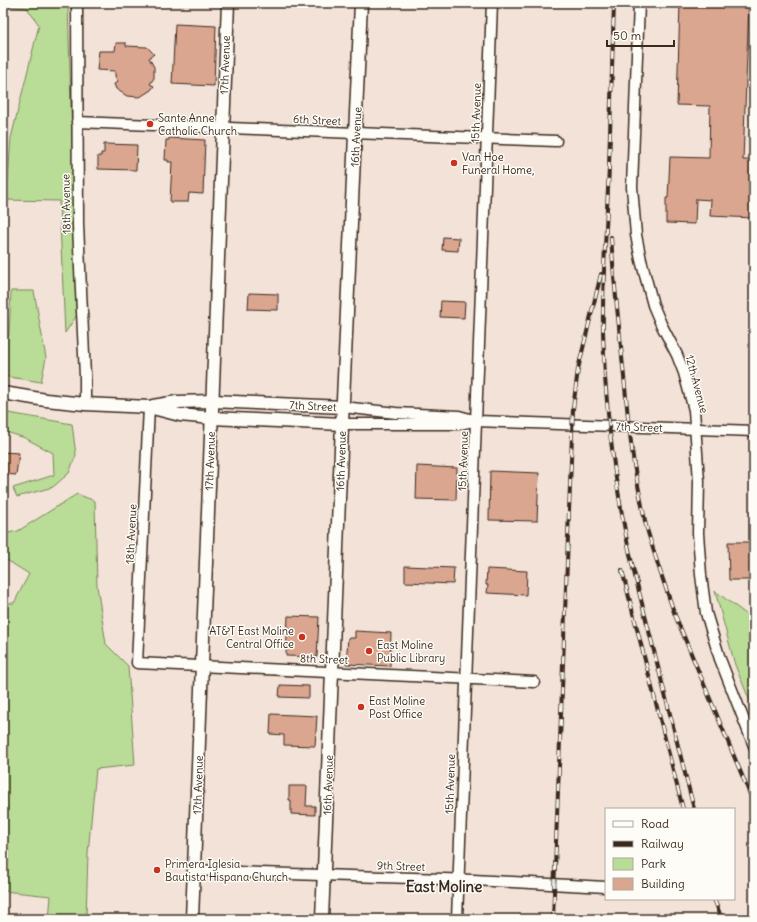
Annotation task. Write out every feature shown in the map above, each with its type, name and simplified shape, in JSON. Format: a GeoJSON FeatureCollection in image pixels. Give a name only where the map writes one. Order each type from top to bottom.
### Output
{"type":"FeatureCollection","features":[{"type":"Feature","properties":{"kind":"main road","name":"17th Avenue"},"geometry":{"type":"LineString","coordinates":[[192,919],[228,3]]}},
{"type":"Feature","properties":{"kind":"main road","name":"16th Avenue"},"geometry":{"type":"LineString","coordinates":[[322,919],[361,3]]}},
{"type":"Feature","properties":{"kind":"main road","name":"7th Street"},"geometry":{"type":"LineString","coordinates":[[3,393],[46,400],[85,404],[149,407],[180,415],[212,418],[343,424]]}},
{"type":"Feature","properties":{"kind":"main road","name":"7th Street"},"geometry":{"type":"LineString","coordinates":[[149,407],[177,402],[213,401],[343,407]]}},
{"type":"Feature","properties":{"kind":"street","name":"18th Avenue"},"geometry":{"type":"LineString","coordinates":[[77,3],[78,225],[85,404]]}},
{"type":"Feature","properties":{"kind":"street","name":"15th Avenue"},"geometry":{"type":"LineString","coordinates":[[457,919],[492,3]]}},
{"type":"Feature","properties":{"kind":"street","name":"12th Avenue"},"geometry":{"type":"LineString","coordinates":[[639,3],[632,186],[636,235],[653,305],[677,355],[684,373],[694,410],[699,481],[698,534],[706,613],[720,659],[754,746]]}},
{"type":"Feature","properties":{"kind":"street","name":"6th Street"},"geometry":{"type":"LineString","coordinates":[[77,122],[556,141]]}},
{"type":"Feature","properties":{"kind":"street","name":"18th Avenue"},"geometry":{"type":"LineString","coordinates":[[137,663],[149,407]]}},
{"type":"Feature","properties":{"kind":"street","name":"7th Street"},"geometry":{"type":"LineString","coordinates":[[343,407],[396,413],[459,416],[477,421]]}},
{"type":"Feature","properties":{"kind":"street","name":"7th Street"},"geometry":{"type":"LineString","coordinates":[[343,424],[459,424],[477,421],[754,431]]}},
{"type":"Feature","properties":{"kind":"street","name":"8th Street"},"geometry":{"type":"LineString","coordinates":[[137,663],[534,682]]}},
{"type":"Feature","properties":{"kind":"street","name":"9th Street"},"geometry":{"type":"LineString","coordinates":[[194,870],[260,874],[458,880],[605,887]]}},
{"type":"Feature","properties":{"kind":"green space"},"geometry":{"type":"Polygon","coordinates":[[[3,3],[68,3],[77,315],[65,333],[59,201],[3,200],[3,180],[8,179],[11,138],[39,25],[27,8],[3,6],[3,3]]]}},
{"type":"Feature","properties":{"kind":"green space"},"geometry":{"type":"Polygon","coordinates":[[[11,291],[34,291],[46,358],[41,382],[3,376],[3,340],[9,335],[11,291]]]}},
{"type":"Feature","properties":{"kind":"green space"},"geometry":{"type":"Polygon","coordinates":[[[3,412],[72,424],[76,455],[69,473],[53,487],[17,497],[13,488],[54,475],[53,453],[25,438],[3,431],[3,412]]]}},
{"type":"Feature","properties":{"kind":"green space"},"geometry":{"type":"Polygon","coordinates":[[[77,494],[95,501],[97,586],[106,644],[128,666],[135,765],[96,769],[88,853],[86,919],[49,919],[51,896],[3,891],[5,803],[3,802],[3,603],[14,603],[29,574],[3,559],[3,534],[18,531],[77,494]]]}},
{"type":"Feature","properties":{"kind":"green space"},"geometry":{"type":"Polygon","coordinates":[[[715,591],[754,620],[754,711],[735,665],[715,591]]]}},
{"type":"Feature","properties":{"kind":"building"},"geometry":{"type":"Polygon","coordinates":[[[680,3],[749,3],[743,160],[754,160],[754,218],[710,216],[711,200],[696,199],[695,224],[666,223],[666,198],[668,198],[670,157],[709,158],[710,106],[677,105],[680,3]]]}},
{"type":"Feature","properties":{"kind":"building"},"geometry":{"type":"Polygon","coordinates":[[[175,24],[216,26],[214,86],[172,84],[175,24]]]}},
{"type":"Feature","properties":{"kind":"building"},"geometry":{"type":"Polygon","coordinates":[[[116,43],[126,43],[126,46],[147,47],[154,54],[149,58],[154,67],[154,78],[150,84],[154,86],[151,90],[140,97],[127,96],[116,89],[114,84],[118,82],[115,76],[115,71],[97,70],[99,51],[115,51],[116,43]]]}},
{"type":"Feature","properties":{"kind":"building"},"geometry":{"type":"Polygon","coordinates":[[[169,138],[205,140],[203,194],[189,193],[188,202],[170,202],[172,162],[165,160],[166,140],[169,140],[169,138]]]}},
{"type":"Feature","properties":{"kind":"building"},"geometry":{"type":"Polygon","coordinates":[[[104,144],[137,145],[136,170],[98,169],[98,156],[101,156],[101,153],[104,153],[104,144]]]}},
{"type":"Feature","properties":{"kind":"building"},"geometry":{"type":"Polygon","coordinates":[[[443,237],[459,238],[458,251],[442,250],[443,237]]]}},
{"type":"Feature","properties":{"kind":"building"},"geometry":{"type":"Polygon","coordinates":[[[249,293],[278,294],[278,310],[248,309],[249,293]]]}},
{"type":"Feature","properties":{"kind":"building"},"geometry":{"type":"Polygon","coordinates":[[[441,301],[465,302],[464,318],[440,317],[441,301]]]}},
{"type":"Feature","properties":{"kind":"building"},"geometry":{"type":"Polygon","coordinates":[[[3,452],[19,453],[16,475],[3,474],[3,452]]]}},
{"type":"Feature","properties":{"kind":"building"},"geometry":{"type":"Polygon","coordinates":[[[417,466],[457,468],[456,500],[416,499],[417,466]]]}},
{"type":"Feature","properties":{"kind":"building"},"geometry":{"type":"Polygon","coordinates":[[[490,471],[539,473],[537,521],[489,520],[490,471]]]}},
{"type":"Feature","properties":{"kind":"building"},"geometry":{"type":"Polygon","coordinates":[[[728,542],[754,542],[754,580],[729,580],[728,542]]]}},
{"type":"Feature","properties":{"kind":"building"},"geometry":{"type":"Polygon","coordinates":[[[405,566],[454,568],[453,584],[405,582],[405,566]]]}},
{"type":"Feature","properties":{"kind":"building"},"geometry":{"type":"Polygon","coordinates":[[[487,569],[527,571],[526,595],[487,593],[487,569]]]}},
{"type":"Feature","properties":{"kind":"building","name":"AT&T East Moline Central Office"},"geometry":{"type":"Polygon","coordinates":[[[288,616],[319,617],[317,657],[286,656],[288,616]]]}},
{"type":"Feature","properties":{"kind":"building","name":"East Moline Public Library"},"geometry":{"type":"Polygon","coordinates":[[[355,631],[391,633],[390,666],[346,664],[348,638],[355,638],[355,631]]]}},
{"type":"Feature","properties":{"kind":"building"},"geometry":{"type":"Polygon","coordinates":[[[280,685],[309,686],[309,698],[279,697],[280,685]]]}},
{"type":"Feature","properties":{"kind":"building"},"geometry":{"type":"Polygon","coordinates":[[[271,714],[317,716],[315,746],[284,745],[284,735],[270,734],[271,714]]]}},
{"type":"Feature","properties":{"kind":"building"},"geometry":{"type":"Polygon","coordinates":[[[289,786],[307,786],[306,806],[315,806],[315,815],[291,814],[289,786]]]}},
{"type":"Feature","properties":{"kind":"railway"},"geometry":{"type":"LineString","coordinates":[[614,3],[603,311],[606,391],[616,480],[633,568],[694,808]]}},
{"type":"Feature","properties":{"kind":"railway"},"geometry":{"type":"LineString","coordinates":[[611,237],[629,427],[634,465],[646,526],[675,615],[754,804]]}},
{"type":"Feature","properties":{"kind":"railway"},"geometry":{"type":"LineString","coordinates":[[553,919],[573,409],[578,369],[601,274]]}},
{"type":"Feature","properties":{"kind":"railway"},"geometry":{"type":"LineString","coordinates":[[622,570],[683,808]]}},
{"type":"Feature","properties":{"kind":"railway"},"geometry":{"type":"LineString","coordinates":[[714,900],[722,919]]}},
{"type":"Feature","properties":{"kind":"place","name":"Sante Anne Catholic Church"},"geometry":{"type":"Point","coordinates":[150,124]}},
{"type":"Feature","properties":{"kind":"place","name":"Van Hoe Funeral Home,"},"geometry":{"type":"Point","coordinates":[454,163]}},
{"type":"Feature","properties":{"kind":"place","name":"AT&T East Moline Central Office"},"geometry":{"type":"Point","coordinates":[302,637]}},
{"type":"Feature","properties":{"kind":"place","name":"East Moline Public Library"},"geometry":{"type":"Point","coordinates":[369,651]}},
{"type":"Feature","properties":{"kind":"place","name":"East Moline Post Office"},"geometry":{"type":"Point","coordinates":[361,707]}},
{"type":"Feature","properties":{"kind":"place","name":"Primera Iglesia Bautista Hispana Church"},"geometry":{"type":"Point","coordinates":[157,870]}},
{"type":"Feature","properties":{"kind":"district","name":"East Moline"},"geometry":{"type":"Point","coordinates":[444,887]}}]}
